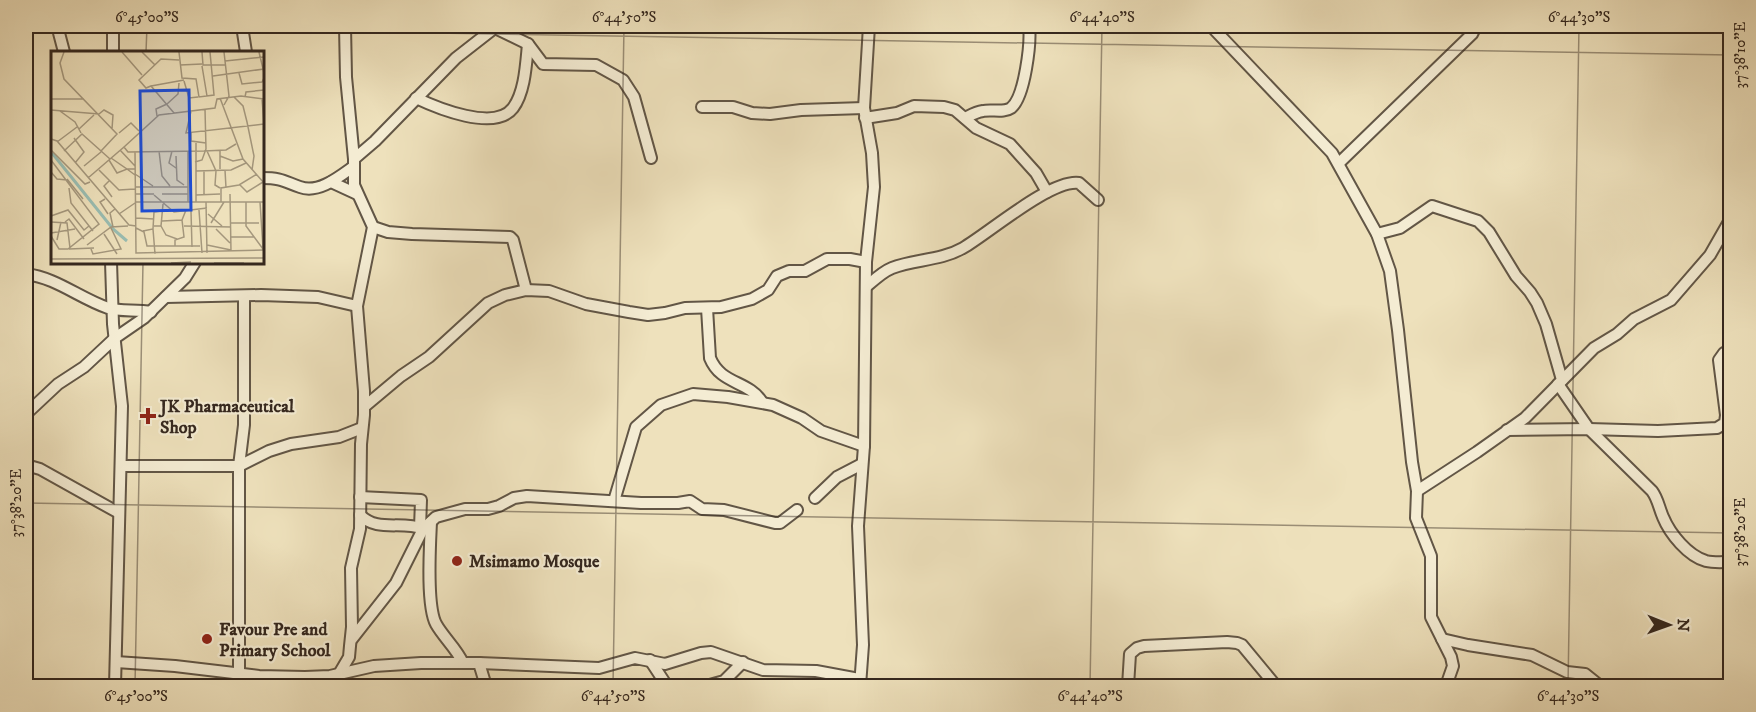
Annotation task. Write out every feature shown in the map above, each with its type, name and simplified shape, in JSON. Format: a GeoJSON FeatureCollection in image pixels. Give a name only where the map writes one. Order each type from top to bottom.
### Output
{"type":"FeatureCollection","features":[{"type":"Feature","properties":{"kind":"street"},"geometry":{"type":"LineString","coordinates":[[62,26],[59,33],[64,51]]}},
{"type":"Feature","properties":{"kind":"street"},"geometry":{"type":"LineString","coordinates":[[113,26],[113,51]]}},
{"type":"Feature","properties":{"kind":"street"},"geometry":{"type":"LineString","coordinates":[[242,26],[246,51]]}},
{"type":"Feature","properties":{"kind":"street"},"geometry":{"type":"LineString","coordinates":[[339,674],[349,657],[351,568],[360,530],[364,406],[357,306],[373,227],[357,194],[346,78],[345,26]]}},
{"type":"Feature","properties":{"kind":"street"},"geometry":{"type":"LineString","coordinates":[[965,117],[985,111],[1006,109],[1015,103],[1022,86],[1028,54],[1029,26]]}},
{"type":"Feature","properties":{"kind":"street"},"geometry":{"type":"LineString","coordinates":[[1211,26],[1282,102],[1313,131],[1339,163],[1377,234],[1390,271],[1417,491],[1416,518],[1431,556],[1431,617],[1453,666],[1446,687]]}},
{"type":"Feature","properties":{"kind":"street"},"geometry":{"type":"LineString","coordinates":[[1339,163],[1472,34],[1476,26]]}},
{"type":"Feature","properties":{"kind":"street"},"geometry":{"type":"LineString","coordinates":[[264,178],[285,180],[301,188],[331,182],[353,163],[456,58],[496,27],[528,44],[543,64],[596,65],[623,80],[634,97],[651,158]]}},
{"type":"Feature","properties":{"kind":"street"},"geometry":{"type":"LineString","coordinates":[[116,662],[238,674],[304,677],[339,674],[374,666],[463,663],[590,669],[635,658],[665,664],[711,652],[763,670],[816,671],[860,683],[863,645],[858,526],[864,446],[866,262],[874,176],[864,113],[872,27]]}},
{"type":"Feature","properties":{"kind":"street"},"geometry":{"type":"LineString","coordinates":[[416,98],[459,114],[480,117],[507,115],[516,104],[523,82],[528,44]]}},
{"type":"Feature","properties":{"kind":"street"},"geometry":{"type":"LineString","coordinates":[[702,106],[733,107],[763,114],[897,113],[914,106],[955,110],[976,128],[1010,144],[1036,173],[1047,192]]}},
{"type":"Feature","properties":{"kind":"street"},"geometry":{"type":"LineString","coordinates":[[331,182],[357,194]]}},
{"type":"Feature","properties":{"kind":"street"},"geometry":{"type":"LineString","coordinates":[[866,287],[890,269],[943,258],[962,249],[1047,192],[1073,182],[1084,186],[1098,200]]}},
{"type":"Feature","properties":{"kind":"street"},"geometry":{"type":"LineString","coordinates":[[1377,234],[1400,228],[1432,206],[1478,221],[1489,232],[1516,276],[1537,303],[1546,324],[1560,382],[1589,429],[1652,490],[1667,525],[1691,553],[1704,560],[1731,562]]}},
{"type":"Feature","properties":{"kind":"street"},"geometry":{"type":"LineString","coordinates":[[1417,491],[1478,452],[1525,417],[1594,348],[1617,334],[1634,319],[1671,300],[1710,255],[1731,220]]}},
{"type":"Feature","properties":{"kind":"street"},"geometry":{"type":"LineString","coordinates":[[373,227],[388,232],[412,234],[510,237],[513,240],[526,290]]}},
{"type":"Feature","properties":{"kind":"street"},"geometry":{"type":"LineString","coordinates":[[364,406],[429,357],[488,303],[505,295],[526,290],[549,291],[586,303],[648,315],[685,308],[721,307],[760,296],[768,290],[777,276],[789,271],[806,271],[827,259],[866,262]]}},
{"type":"Feature","properties":{"kind":"street"},"geometry":{"type":"LineString","coordinates":[[111,264],[112,309],[122,406],[115,687]]}},
{"type":"Feature","properties":{"kind":"street"},"geometry":{"type":"LineString","coordinates":[[26,414],[58,384],[84,367],[150,312],[186,278],[194,264]]}},
{"type":"Feature","properties":{"kind":"street"},"geometry":{"type":"LineString","coordinates":[[26,274],[61,284],[112,309],[150,312]]}},
{"type":"Feature","properties":{"kind":"street"},"geometry":{"type":"LineString","coordinates":[[238,674],[238,466],[244,416],[244,296]]}},
{"type":"Feature","properties":{"kind":"street"},"geometry":{"type":"LineString","coordinates":[[166,297],[318,297],[357,306]]}},
{"type":"Feature","properties":{"kind":"street"},"geometry":{"type":"LineString","coordinates":[[707,308],[712,363],[723,376],[754,392],[762,402]]}},
{"type":"Feature","properties":{"kind":"street"},"geometry":{"type":"LineString","coordinates":[[1507,430],[1658,431],[1718,428],[1725,423],[1726,415],[1719,360],[1724,353],[1731,350]]}},
{"type":"Feature","properties":{"kind":"street"},"geometry":{"type":"LineString","coordinates":[[614,501],[636,427],[652,411],[675,399],[693,394],[762,402],[782,408],[821,431],[864,446]]}},
{"type":"Feature","properties":{"kind":"street"},"geometry":{"type":"LineString","coordinates":[[122,466],[238,466],[291,444],[339,437],[362,429]]}},
{"type":"Feature","properties":{"kind":"street"},"geometry":{"type":"LineString","coordinates":[[814,498],[837,477],[862,464]]}},
{"type":"Feature","properties":{"kind":"street"},"geometry":{"type":"LineString","coordinates":[[26,465],[40,469],[119,513]]}},
{"type":"Feature","properties":{"kind":"street"},"geometry":{"type":"LineString","coordinates":[[351,640],[396,583],[425,526],[447,513],[465,509],[488,509],[499,506],[507,500],[527,496],[678,503],[690,501],[702,509],[724,510],[775,523],[780,523],[797,510]]}},
{"type":"Feature","properties":{"kind":"street"},"geometry":{"type":"LineString","coordinates":[[360,497],[421,500],[434,620],[463,663]]}},
{"type":"Feature","properties":{"kind":"street"},"geometry":{"type":"LineString","coordinates":[[360,515],[377,526],[425,526]]}},
{"type":"Feature","properties":{"kind":"street"},"geometry":{"type":"LineString","coordinates":[[1442,639],[1532,655],[1568,672],[1585,674],[1600,687]]}},
{"type":"Feature","properties":{"kind":"street"},"geometry":{"type":"LineString","coordinates":[[1128,687],[1130,654],[1137,648],[1227,642],[1242,645],[1276,687]]}},
{"type":"Feature","properties":{"kind":"street"},"geometry":{"type":"LineString","coordinates":[[650,660],[667,687]]}},
{"type":"Feature","properties":{"kind":"street"},"geometry":{"type":"LineString","coordinates":[[706,687],[723,681],[743,662]]}},
{"type":"Feature","properties":{"kind":"street"},"geometry":{"type":"LineString","coordinates":[[478,663],[486,687]]}},
{"type":"Feature","properties":{"kind":"place","name":"JK Pharmaceutical Shop"},"geometry":{"type":"Point","coordinates":[148,416]}},
{"type":"Feature","properties":{"kind":"place","name":"Msimamo Mosque"},"geometry":{"type":"Point","coordinates":[457,561]}},
{"type":"Feature","properties":{"kind":"place","name":"Favour Pre and Primary School"},"geometry":{"type":"Point","coordinates":[207,639]}}]}
